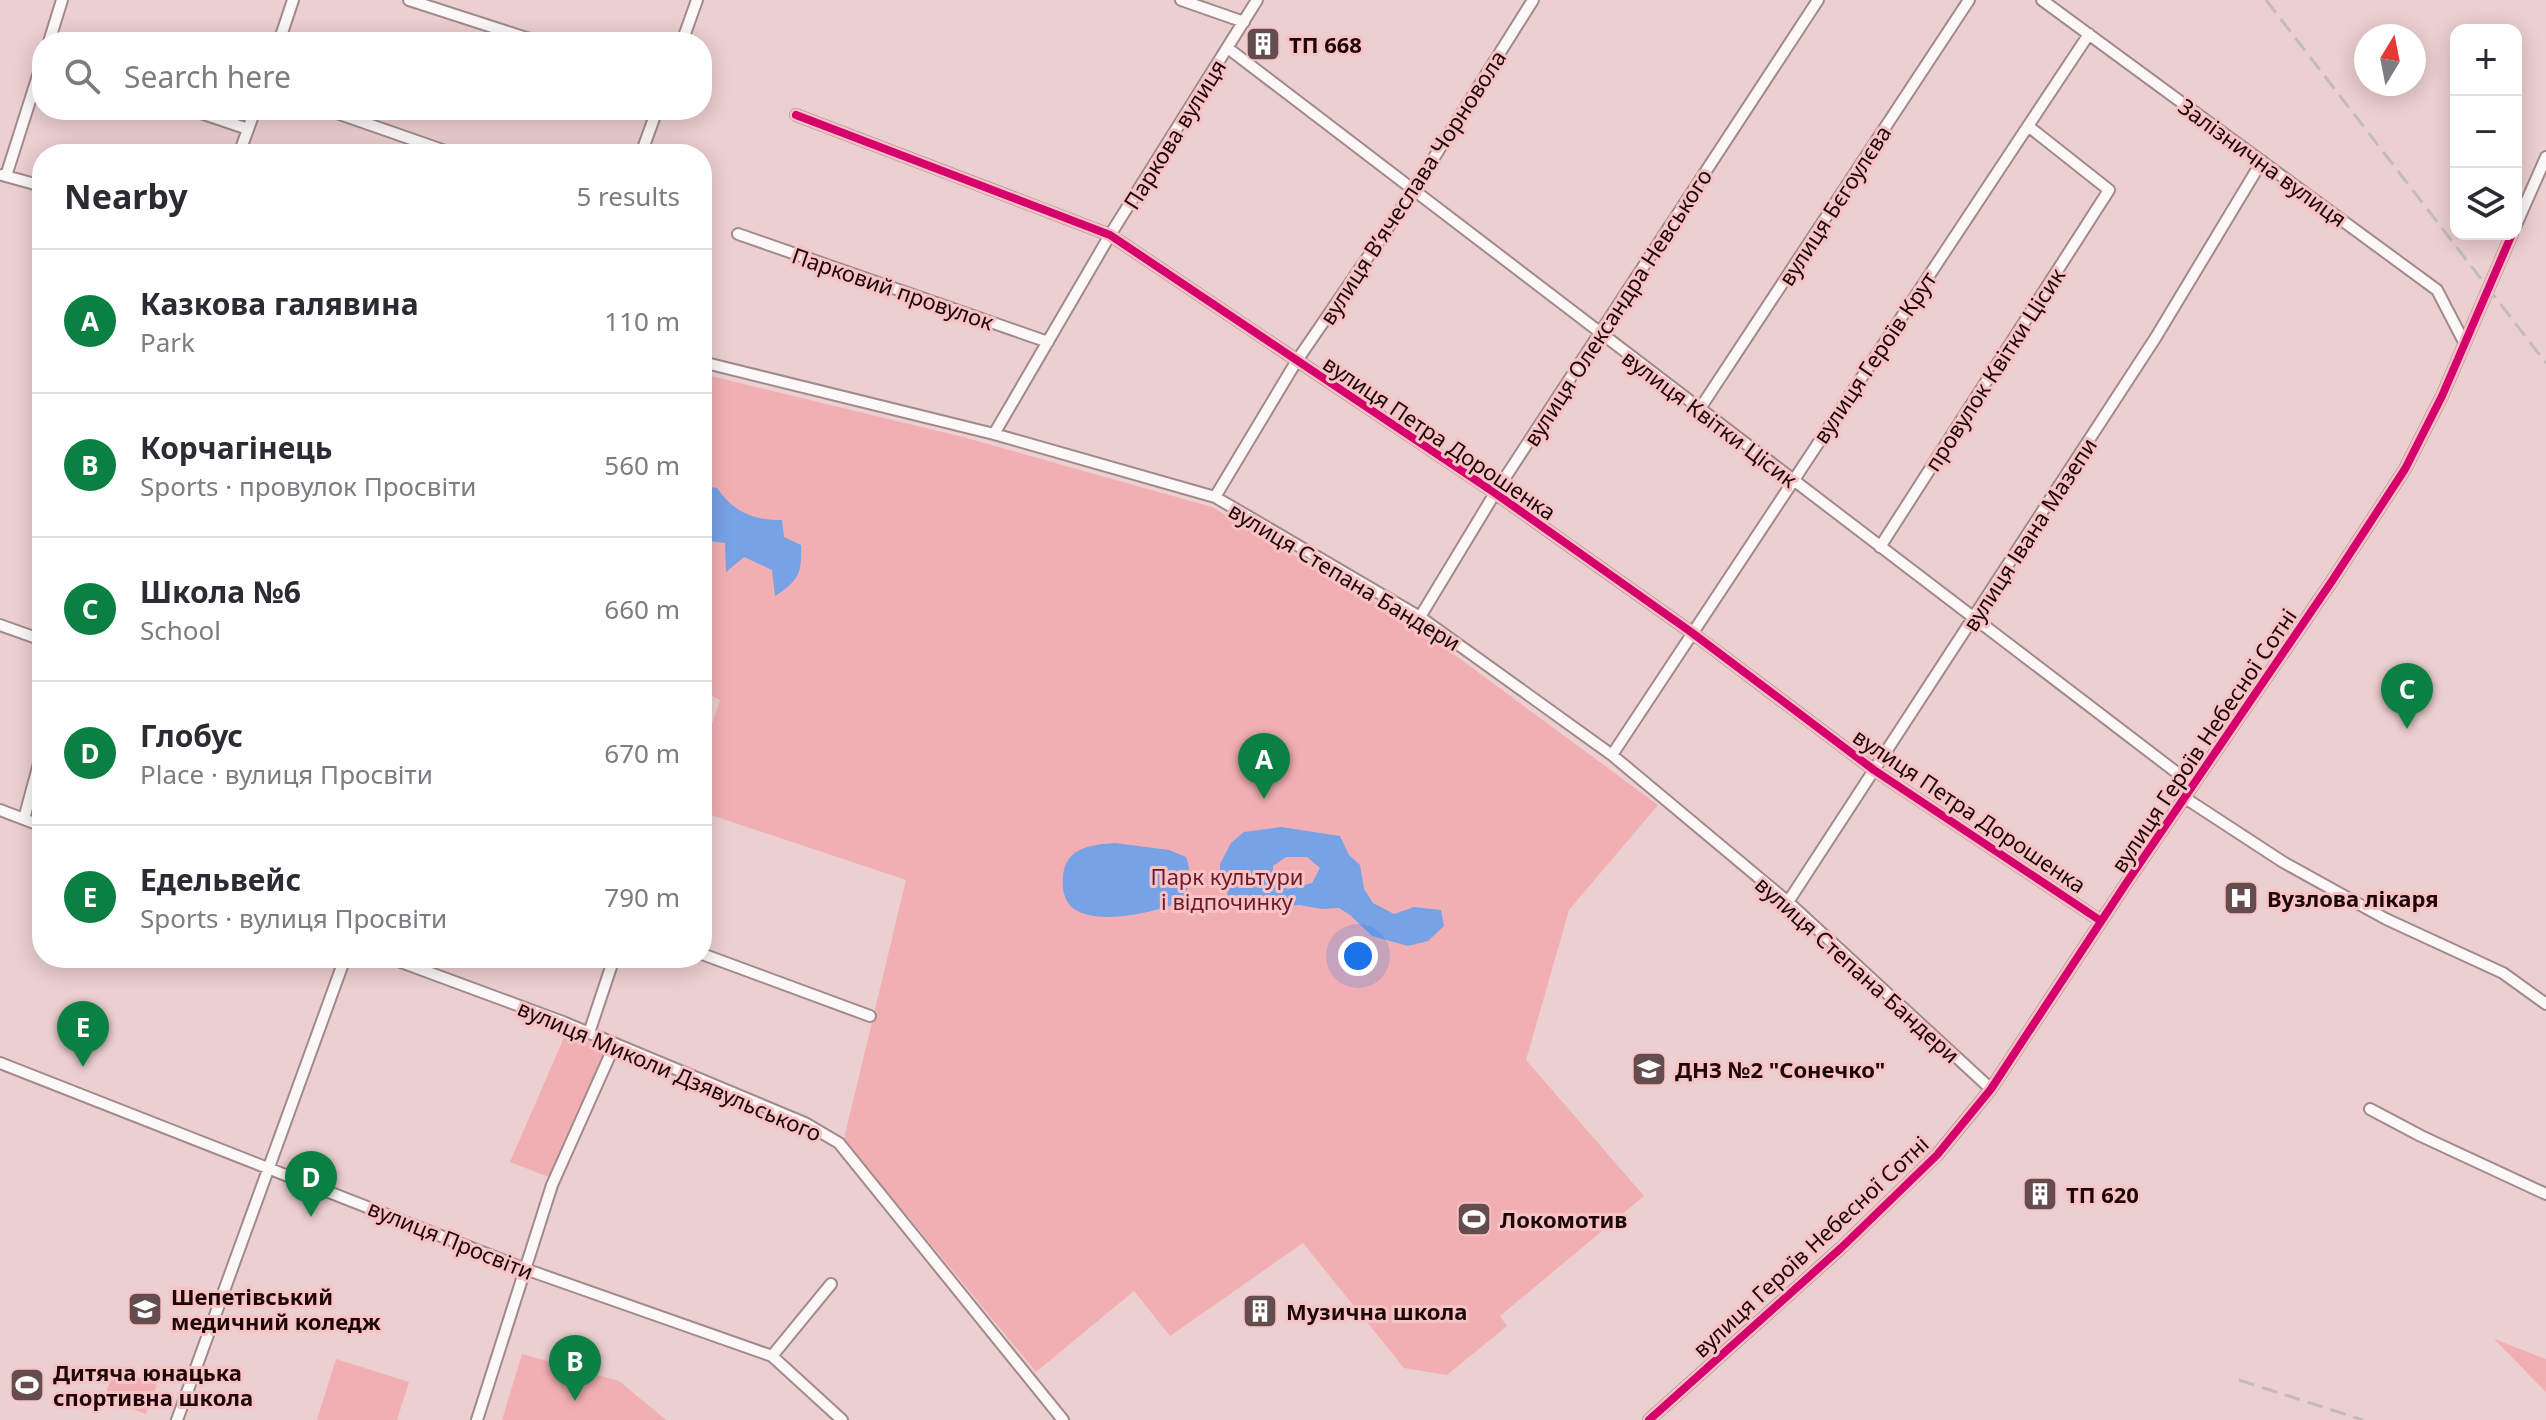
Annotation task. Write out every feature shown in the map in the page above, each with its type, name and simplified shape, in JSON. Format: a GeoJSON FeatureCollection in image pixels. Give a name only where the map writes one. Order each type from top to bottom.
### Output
{"type":"FeatureCollection","features":[{"type":"Feature","properties":{"kind":"street"},"geometry":{"type":"LineString","coordinates":[[52,32],[62,0]]}},
{"type":"Feature","properties":{"kind":"street"},"geometry":{"type":"LineString","coordinates":[[282,32],[293,0]]}},
{"type":"Feature","properties":{"kind":"street"},"geometry":{"type":"LineString","coordinates":[[409,0],[508,32]]}},
{"type":"Feature","properties":{"kind":"street"},"geometry":{"type":"LineString","coordinates":[[686,32],[697,0]]}},
{"type":"Feature","properties":{"kind":"street"},"geometry":{"type":"LineString","coordinates":[[1181,0],[1244,22]]}},
{"type":"Feature","properties":{"kind":"street","name":"Паркова вулиця"},"geometry":{"type":"LineString","coordinates":[[994,434],[1110,235],[1257,0]]}},
{"type":"Feature","properties":{"kind":"street","name":"вулиця Вʼячеслава Чорновола"},"geometry":{"type":"LineString","coordinates":[[1215,497],[1296,362],[1413,191],[1533,0]]}},
{"type":"Feature","properties":{"kind":"street","name":"вулиця Олександра Невського"},"geometry":{"type":"LineString","coordinates":[[1420,617],[1495,493],[1818,0]]}},
{"type":"Feature","properties":{"kind":"street","name":"вулиця Бєгоулєва"},"geometry":{"type":"LineString","coordinates":[[1699,410],[1969,0]]}},
{"type":"Feature","properties":{"kind":"street","name":"Залізнична вулиця"},"geometry":{"type":"LineString","coordinates":[[2042,0],[2437,290],[2464,342]]}},
{"type":"Feature","properties":{"kind":"street","name":"вулиця Героїв Крут"},"geometry":{"type":"LineString","coordinates":[[1612,755],[2089,34]]}},
{"type":"Feature","properties":{"kind":"street","name":"вулиця Квітки Цісик"},"geometry":{"type":"LineString","coordinates":[[1229,49],[2193,785]]}},
{"type":"Feature","properties":{"kind":"street"},"geometry":{"type":"LineString","coordinates":[[32,92],[3,175],[32,183]]}},
{"type":"Feature","properties":{"kind":"street","name":"вулиця Петра Дорошенка"},"geometry":{"type":"LineString","coordinates":[[796,115],[1110,235],[1495,493],[1691,632],[1874,770],[2101,921]]}},
{"type":"Feature","properties":{"kind":"street"},"geometry":{"type":"LineString","coordinates":[[221,120],[248,129]]}},
{"type":"Feature","properties":{"kind":"street"},"geometry":{"type":"LineString","coordinates":[[243,144],[251,120]]}},
{"type":"Feature","properties":{"kind":"street"},"geometry":{"type":"LineString","coordinates":[[357,120],[425,144]]}},
{"type":"Feature","properties":{"kind":"street"},"geometry":{"type":"LineString","coordinates":[[645,144],[653,120]]}},
{"type":"Feature","properties":{"kind":"street","name":"провулок Квітки Цісик"},"geometry":{"type":"LineString","coordinates":[[1880,547],[2109,190],[2028,126]]}},
{"type":"Feature","properties":{"kind":"street"},"geometry":{"type":"LineString","coordinates":[[2522,211],[2546,157]]}},
{"type":"Feature","properties":{"kind":"street","name":"вулиця Івана Мазепи"},"geometry":{"type":"LineString","coordinates":[[1788,902],[2156,337],[2262,161]]}},
{"type":"Feature","properties":{"kind":"street","name":"Парковий провулок"},"geometry":{"type":"LineString","coordinates":[[738,234],[1048,342]]}},
{"type":"Feature","properties":{"kind":"street","name":"вулиця Героїв Небесної Сотні"},"geometry":{"type":"LineString","coordinates":[[1649,1420],[1937,1155],[1991,1089],[2405,469],[2442,396],[2509,240]]}},
{"type":"Feature","properties":{"kind":"street","name":"вулиця Степана Бандери"},"geometry":{"type":"LineString","coordinates":[[712,364],[994,434],[1215,497],[1420,617],[1612,755],[1788,902],[1991,1089]]}},
{"type":"Feature","properties":{"kind":"street"},"geometry":{"type":"LineString","coordinates":[[0,625],[32,636]]}},
{"type":"Feature","properties":{"kind":"street"},"geometry":{"type":"LineString","coordinates":[[24,819],[32,789]]}},
{"type":"Feature","properties":{"kind":"street"},"geometry":{"type":"LineString","coordinates":[[2185,798],[2283,862],[2386,919],[2503,973],[2546,1004]]}},
{"type":"Feature","properties":{"kind":"street"},"geometry":{"type":"LineString","coordinates":[[0,810],[32,822]]}},
{"type":"Feature","properties":{"kind":"street"},"geometry":{"type":"LineString","coordinates":[[712,958],[870,1016]]}},
{"type":"Feature","properties":{"kind":"street"},"geometry":{"type":"LineString","coordinates":[[177,1420],[341,968]]}},
{"type":"Feature","properties":{"kind":"street","name":"вулиця Миколи Дзявульського"},"geometry":{"type":"LineString","coordinates":[[417,968],[589,1033],[805,1123],[839,1143],[1063,1420]]}},
{"type":"Feature","properties":{"kind":"street"},"geometry":{"type":"LineString","coordinates":[[589,1033],[611,968]]}},
{"type":"Feature","properties":{"kind":"street"},"geometry":{"type":"LineString","coordinates":[[477,1420],[552,1185],[615,1044]]}},
{"type":"Feature","properties":{"kind":"street","name":"вулиця Просвіти"},"geometry":{"type":"LineString","coordinates":[[0,1063],[525,1269],[772,1356],[842,1420]]}},
{"type":"Feature","properties":{"kind":"street"},"geometry":{"type":"LineString","coordinates":[[2370,1109],[2546,1194]]}},
{"type":"Feature","properties":{"kind":"street"},"geometry":{"type":"LineString","coordinates":[[772,1356],[831,1284]]}},
{"type":"Feature","properties":{"kind":"green space","name":"Парк культури і відпочинку"},"geometry":{"type":"Polygon","coordinates":[[[712,376],[963,437],[1212,507],[1414,625],[1658,805],[1569,910],[1526,1060],[1644,1196],[1500,1316],[1507,1326],[1447,1375],[1404,1368],[1303,1243],[1170,1336],[1134,1291],[1036,1372],[844,1139],[906,880],[712,815],[712,724],[720,700],[712,696],[712,376]]]}},
{"type":"Feature","properties":{"kind":"green space"},"geometry":{"type":"Polygon","coordinates":[[[566,1033],[605,1048],[607,1056],[551,1178],[510,1162],[566,1033]]]}},
{"type":"Feature","properties":{"kind":"green space"},"geometry":{"type":"Polygon","coordinates":[[[2494,1339],[2546,1359],[2546,1392],[2494,1339]]]}},
{"type":"Feature","properties":{"kind":"green space"},"geometry":{"type":"Polygon","coordinates":[[[522,1354],[619,1381],[666,1420],[502,1420],[522,1354]]]}},
{"type":"Feature","properties":{"kind":"green space"},"geometry":{"type":"Polygon","coordinates":[[[336,1359],[409,1382],[397,1420],[317,1420],[336,1359]]]}},
{"type":"Feature","properties":{"kind":"green space"},"geometry":{"type":"Polygon","coordinates":[[[115,1368],[157,1385],[146,1414],[104,1398],[115,1368]]]}},
{"type":"Feature","properties":{"kind":"water"},"geometry":{"type":"Polygon","coordinates":[[[712,487],[717,488],[731,504],[745,513],[762,519],[782,520],[784,537],[801,545],[800,570],[794,580],[775,596],[772,570],[744,557],[726,572],[725,543],[712,541],[712,487]]]}},
{"type":"Feature","properties":{"kind":"water"},"geometry":{"type":"Polygon","coordinates":[[[1281,827],[1340,836],[1349,855],[1360,865],[1364,889],[1373,903],[1394,914],[1414,907],[1441,910],[1444,926],[1428,941],[1408,946],[1372,936],[1339,908],[1299,905],[1257,909],[1244,901],[1233,905],[1220,878],[1220,864],[1231,843],[1244,832],[1281,827]],[[1286,857],[1273,866],[1273,880],[1288,889],[1312,883],[1320,868],[1307,857],[1286,857]]]}},
{"type":"Feature","properties":{"kind":"water"},"geometry":{"type":"Polygon","coordinates":[[[1115,843],[1169,850],[1186,857],[1189,879],[1183,901],[1128,916],[1098,916],[1074,909],[1066,900],[1063,888],[1065,866],[1076,852],[1084,848],[1115,843]]]}},
{"type":"Feature","properties":{"kind":"railway"},"geometry":{"type":"LineString","coordinates":[[2266,0],[2546,363]]}},
{"type":"Feature","properties":{"kind":"railway"},"geometry":{"type":"LineString","coordinates":[[2239,1380],[2363,1420]]}},
{"type":"Feature","properties":{"kind":"cycle path"},"geometry":{"type":"LineString","coordinates":[[796,115],[1110,235],[1495,493],[1691,632],[1874,770],[2101,921]]}},
{"type":"Feature","properties":{"kind":"cycle path"},"geometry":{"type":"LineString","coordinates":[[1649,1420],[1841,1248],[1937,1155],[1991,1089],[2405,469],[2442,396],[2509,240]]}},
{"type":"Feature","properties":{"kind":"place","name":"ТП 668"},"geometry":{"type":"Point","coordinates":[1263,44]}},
{"type":"Feature","properties":{"kind":"place","name":"Школа №6"},"geometry":{"type":"Point","coordinates":[2407,729]}},
{"type":"Feature","properties":{"kind":"place","name":"Казкова галявина"},"geometry":{"type":"Point","coordinates":[1264,799]}},
{"type":"Feature","properties":{"kind":"place","name":"Вузлова лікаря"},"geometry":{"type":"Point","coordinates":[2241,898]}},
{"type":"Feature","properties":{"kind":"place","name":"Едельвейс"},"geometry":{"type":"Point","coordinates":[83,1067]}},
{"type":"Feature","properties":{"kind":"place","name":"ДНЗ №2 \"Сонечко\""},"geometry":{"type":"Point","coordinates":[1649,1069]}},
{"type":"Feature","properties":{"kind":"place","name":"ТП 620"},"geometry":{"type":"Point","coordinates":[2040,1194]}},
{"type":"Feature","properties":{"kind":"place","name":"Глобус"},"geometry":{"type":"Point","coordinates":[311,1217]}},
{"type":"Feature","properties":{"kind":"place","name":"Локомотив"},"geometry":{"type":"Point","coordinates":[1474,1219]}},
{"type":"Feature","properties":{"kind":"place","name":"Шепетівський медичний коледж"},"geometry":{"type":"Point","coordinates":[145,1309]}},
{"type":"Feature","properties":{"kind":"place","name":"Музична школа"},"geometry":{"type":"Point","coordinates":[1260,1311]}},
{"type":"Feature","properties":{"kind":"place","name":"Дитяча юнацька спортивна школа"},"geometry":{"type":"Point","coordinates":[27,1385]}},
{"type":"Feature","properties":{"kind":"place","name":"Корчагінець"},"geometry":{"type":"Point","coordinates":[575,1401]}}]}
